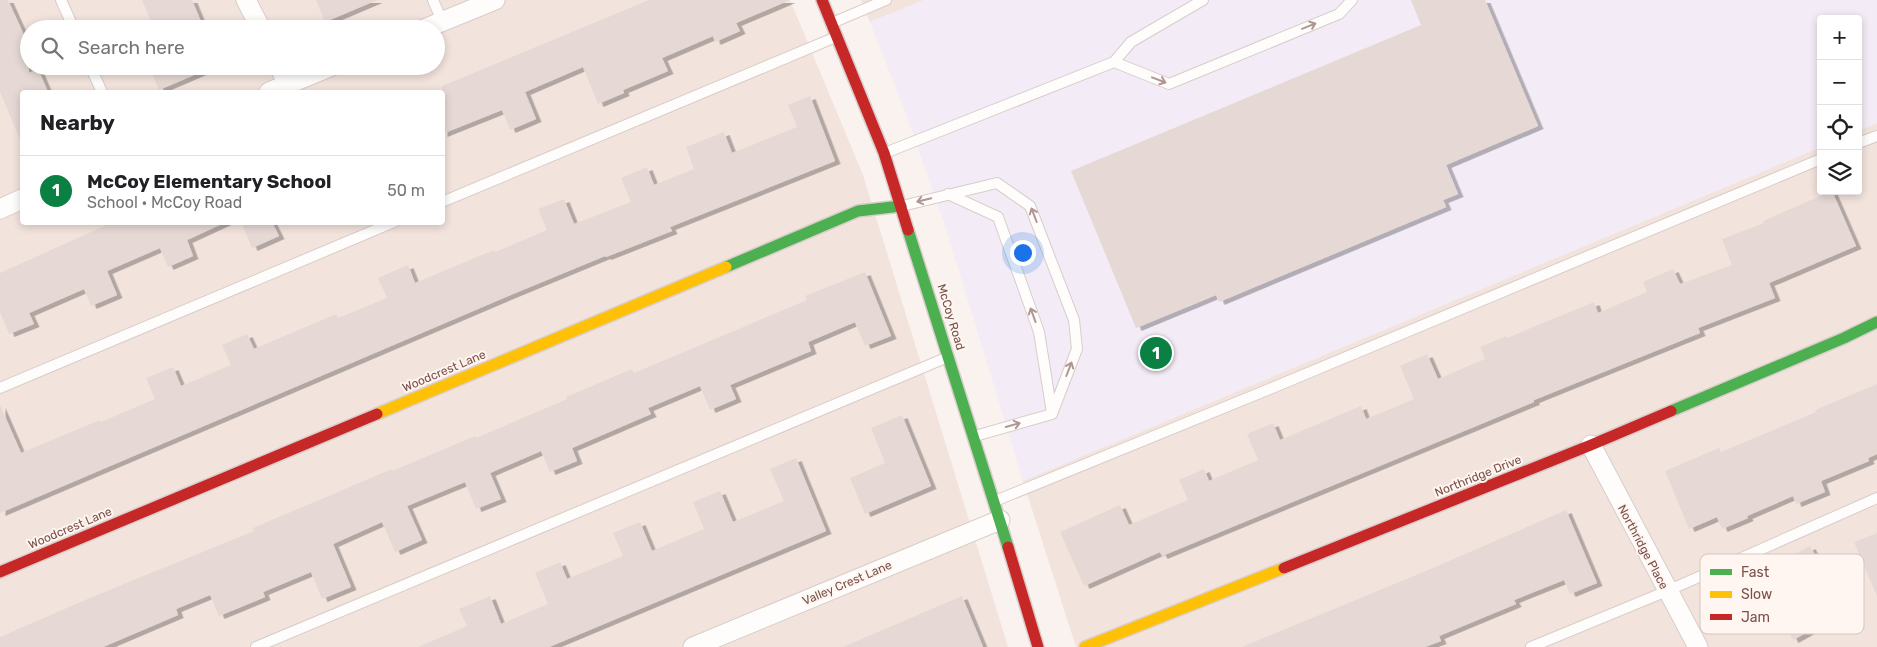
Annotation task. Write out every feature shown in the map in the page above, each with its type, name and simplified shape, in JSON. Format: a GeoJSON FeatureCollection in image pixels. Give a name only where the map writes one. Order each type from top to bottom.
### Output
{"type":"FeatureCollection","features":[{"type":"Feature","properties":{"kind":"street"},"geometry":{"type":"LineString","coordinates":[[246,0],[256,20]]}},
{"type":"Feature","properties":{"kind":"street"},"geometry":{"type":"LineString","coordinates":[[445,20],[495,0]]}},
{"type":"Feature","properties":{"kind":"street","name":"McCoy Road"},"geometry":{"type":"LineString","coordinates":[[822,0],[884,153],[974,436],[1038,647]]}},
{"type":"Feature","properties":{"kind":"street"},"geometry":{"type":"LineString","coordinates":[[284,75],[288,84]]}},
{"type":"Feature","properties":{"kind":"street"},"geometry":{"type":"LineString","coordinates":[[274,90],[310,75]]}},
{"type":"Feature","properties":{"kind":"street"},"geometry":{"type":"LineString","coordinates":[[0,209],[20,200]]}},
{"type":"Feature","properties":{"kind":"street","name":"Woodcrest Lane"},"geometry":{"type":"LineString","coordinates":[[0,572],[858,211],[901,206]]}},
{"type":"Feature","properties":{"kind":"street","name":"Northridge Drive"},"geometry":{"type":"LineString","coordinates":[[1086,647],[1591,446],[1844,338],[1877,322]]}},
{"type":"Feature","properties":{"kind":"street","name":"Northridge Place"},"geometry":{"type":"LineString","coordinates":[[1591,446],[1698,647]]}},
{"type":"Feature","properties":{"kind":"street","name":"Valley Crest Lane"},"geometry":{"type":"LineString","coordinates":[[694,647],[1000,520]]}},
{"type":"Feature","properties":{"kind":"lane"},"geometry":{"type":"LineString","coordinates":[[61,0],[70,20]]}},
{"type":"Feature","properties":{"kind":"lane"},"geometry":{"type":"LineString","coordinates":[[433,0],[442,20]]}},
{"type":"Feature","properties":{"kind":"lane"},"geometry":{"type":"LineString","coordinates":[[831,23],[886,0]]}},
{"type":"Feature","properties":{"kind":"lane"},"geometry":{"type":"LineString","coordinates":[[884,153],[1114,62],[1131,42],[1204,0]]}},
{"type":"Feature","properties":{"kind":"lane"},"geometry":{"type":"LineString","coordinates":[[1114,62],[1169,84],[1338,14],[1352,0]]}},
{"type":"Feature","properties":{"kind":"lane"},"geometry":{"type":"LineString","coordinates":[[445,201],[837,36]]}},
{"type":"Feature","properties":{"kind":"lane"},"geometry":{"type":"LineString","coordinates":[[94,75],[101,90]]}},
{"type":"Feature","properties":{"kind":"lane"},"geometry":{"type":"LineString","coordinates":[[1862,142],[1877,136]]}},
{"type":"Feature","properties":{"kind":"lane"},"geometry":{"type":"LineString","coordinates":[[994,501],[1817,161]]}},
{"type":"Feature","properties":{"kind":"lane"},"geometry":{"type":"LineString","coordinates":[[901,206],[997,183],[1030,206],[1074,320],[1077,349],[1052,414]]}},
{"type":"Feature","properties":{"kind":"lane"},"geometry":{"type":"LineString","coordinates":[[948,194],[998,217],[1039,332],[1052,414]]}},
{"type":"Feature","properties":{"kind":"lane"},"geometry":{"type":"LineString","coordinates":[[0,388],[387,225]]}},
{"type":"Feature","properties":{"kind":"lane"},"geometry":{"type":"LineString","coordinates":[[256,647],[949,356]]}},
{"type":"Feature","properties":{"kind":"lane"},"geometry":{"type":"LineString","coordinates":[[974,436],[1052,414]]}},
{"type":"Feature","properties":{"kind":"lane"},"geometry":{"type":"LineString","coordinates":[[1751,554],[1877,498]]}},
{"type":"Feature","properties":{"kind":"lane"},"geometry":{"type":"LineString","coordinates":[[1531,647],[1700,576]]}},
{"type":"Feature","properties":{"kind":"shaded area"},"geometry":{"type":"Polygon","coordinates":[[[0,0],[790,0],[863,175],[1008,647],[0,647],[0,0]]]}},
{"type":"Feature","properties":{"kind":"shaded area"},"geometry":{"type":"Polygon","coordinates":[[[861,0],[924,0],[870,22],[861,0]]]}},
{"type":"Feature","properties":{"kind":"shaded area"},"geometry":{"type":"Polygon","coordinates":[[[924,0],[1877,0],[1877,123],[1862,129],[1862,15],[1817,15],[1817,149],[1023,481],[945,225],[906,114],[870,22],[924,0]]]}},
{"type":"Feature","properties":{"kind":"shaded area"},"geometry":{"type":"Polygon","coordinates":[[[1877,123],[1877,647],[1076,647],[1023,481],[1817,149],[1817,195],[1862,195],[1862,129],[1877,123]]]}},
{"type":"Feature","properties":{"kind":"building"},"geometry":{"type":"Polygon","coordinates":[[[0,0],[8,0],[20,26],[20,75],[41,75],[47,90],[20,90],[20,139],[0,92],[0,0]]]}},
{"type":"Feature","properties":{"kind":"building"},"geometry":{"type":"Polygon","coordinates":[[[142,0],[192,0],[200,20],[150,20],[142,0]]]}},
{"type":"Feature","properties":{"kind":"building"},"geometry":{"type":"Polygon","coordinates":[[[316,0],[377,0],[330,20],[324,20],[316,0]]]}},
{"type":"Feature","properties":{"kind":"building"},"geometry":{"type":"Polygon","coordinates":[[[649,0],[790,0],[736,23],[740,31],[715,42],[713,36],[662,58],[668,71],[623,90],[624,93],[598,104],[583,67],[525,92],[536,119],[510,130],[502,110],[445,133],[445,90],[442,90],[442,86],[649,0]]]}},
{"type":"Feature","properties":{"kind":"building"},"geometry":{"type":"Polygon","coordinates":[[[1411,0],[1485,0],[1538,126],[1446,165],[1458,194],[1443,200],[1446,207],[1219,302],[1216,295],[1136,328],[1071,171],[1421,25],[1411,0]]]}},
{"type":"Feature","properties":{"kind":"building"},"geometry":{"type":"Polygon","coordinates":[[[153,75],[194,75],[159,90],[153,75]]]}},
{"type":"Feature","properties":{"kind":"building"},"geometry":{"type":"Polygon","coordinates":[[[810,96],[835,161],[670,227],[672,231],[513,294],[0,513],[0,405],[21,453],[155,399],[146,378],[173,367],[181,386],[231,365],[222,345],[247,334],[254,349],[336,314],[338,318],[387,298],[378,278],[408,265],[415,283],[547,230],[538,209],[564,199],[574,224],[631,202],[621,178],[647,167],[654,185],[694,169],[686,147],[724,132],[732,153],[797,127],[788,105],[810,96]]]}},
{"type":"Feature","properties":{"kind":"building"},"geometry":{"type":"Polygon","coordinates":[[[1823,195],[1834,195],[1856,246],[1769,283],[1775,298],[1698,328],[1700,333],[1534,400],[1534,402],[1162,556],[1160,552],[1084,586],[1060,532],[1120,505],[1129,525],[1188,500],[1179,480],[1204,469],[1209,481],[1258,460],[1247,434],[1273,423],[1280,440],[1361,406],[1366,419],[1414,399],[1400,366],[1427,354],[1438,379],[1485,359],[1480,347],[1506,336],[1507,338],[1594,302],[1598,313],[1647,292],[1643,282],[1673,269],[1680,284],[1732,265],[1722,239],[1764,223],[1763,221],[1823,195]]]}},
{"type":"Feature","properties":{"kind":"building"},"geometry":{"type":"Polygon","coordinates":[[[106,225],[220,225],[187,240],[193,256],[168,267],[160,248],[107,271],[117,295],[91,306],[84,289],[29,313],[34,324],[9,334],[0,312],[0,273],[106,225]]]}},
{"type":"Feature","properties":{"kind":"building"},"geometry":{"type":"Polygon","coordinates":[[[242,225],[274,225],[279,236],[252,248],[242,225]]]}},
{"type":"Feature","properties":{"kind":"building"},"geometry":{"type":"Polygon","coordinates":[[[865,272],[891,336],[865,346],[855,322],[808,342],[811,351],[730,385],[736,399],[710,410],[700,386],[648,408],[651,414],[572,448],[577,461],[550,472],[541,451],[490,473],[501,499],[476,509],[465,482],[407,506],[422,540],[395,552],[382,522],[333,544],[351,587],[322,599],[311,572],[263,592],[265,597],[219,616],[210,595],[176,609],[178,615],[103,647],[0,647],[0,637],[92,597],[254,531],[253,528],[392,469],[392,471],[475,436],[476,438],[632,369],[634,373],[807,300],[805,296],[865,272]]]}},
{"type":"Feature","properties":{"kind":"building"},"geometry":{"type":"Polygon","coordinates":[[[1877,384],[1877,454],[1868,458],[1869,461],[1821,481],[1825,492],[1796,504],[1793,496],[1722,529],[1717,517],[1689,529],[1665,471],[1719,448],[1721,452],[1877,384]]]}},
{"type":"Feature","properties":{"kind":"building"},"geometry":{"type":"Polygon","coordinates":[[[902,415],[931,486],[865,514],[850,478],[885,463],[871,428],[902,415]]]}},
{"type":"Feature","properties":{"kind":"building"},"geometry":{"type":"Polygon","coordinates":[[[796,458],[826,531],[549,647],[418,647],[467,626],[459,609],[490,596],[501,624],[548,604],[535,573],[560,562],[567,579],[623,556],[613,533],[640,522],[652,551],[704,529],[693,502],[720,491],[733,522],[784,501],[770,469],[796,458]]]}},
{"type":"Feature","properties":{"kind":"building"},"geometry":{"type":"Polygon","coordinates":[[[1566,510],[1597,583],[1570,594],[1564,580],[1514,600],[1516,604],[1439,636],[1441,641],[1425,647],[1242,647],[1433,568],[1566,510]]]}},
{"type":"Feature","properties":{"kind":"building"},"geometry":{"type":"Polygon","coordinates":[[[1877,533],[1877,596],[1864,565],[1864,554],[1859,554],[1854,542],[1877,533]]]}},
{"type":"Feature","properties":{"kind":"building"},"geometry":{"type":"Polygon","coordinates":[[[1810,546],[1814,554],[1795,554],[1810,546]]]}},
{"type":"Feature","properties":{"kind":"building"},"geometry":{"type":"Polygon","coordinates":[[[962,596],[983,647],[843,647],[962,596]]]}},
{"type":"Feature","properties":{"kind":"building"},"geometry":{"type":"Polygon","coordinates":[[[1790,634],[1804,634],[1793,640],[1790,634]]]}},
{"type":"Feature","properties":{"kind":"traffic: fast"},"geometry":{"type":"LineString","coordinates":[[726,267],[858,211],[901,206]]}},
{"type":"Feature","properties":{"kind":"traffic: fast"},"geometry":{"type":"LineString","coordinates":[[908,230],[1008,547]]}},
{"type":"Feature","properties":{"kind":"traffic: fast"},"geometry":{"type":"LineString","coordinates":[[1671,411],[1844,338],[1877,322]]}},
{"type":"Feature","properties":{"kind":"traffic: slow"},"geometry":{"type":"LineString","coordinates":[[377,414],[726,267]]}},
{"type":"Feature","properties":{"kind":"traffic: slow"},"geometry":{"type":"LineString","coordinates":[[1085,647],[1284,568]]}},
{"type":"Feature","properties":{"kind":"traffic: jam"},"geometry":{"type":"LineString","coordinates":[[822,0],[884,153],[908,230]]}},
{"type":"Feature","properties":{"kind":"traffic: jam"},"geometry":{"type":"LineString","coordinates":[[1284,568],[1671,411]]}},
{"type":"Feature","properties":{"kind":"traffic: jam"},"geometry":{"type":"LineString","coordinates":[[0,572],[377,414]]}},
{"type":"Feature","properties":{"kind":"traffic: jam"},"geometry":{"type":"LineString","coordinates":[[1008,547],[1038,647]]}},
{"type":"Feature","properties":{"kind":"place","name":"McCoy Elementary School"},"geometry":{"type":"Point","coordinates":[1156,353]}}]}
